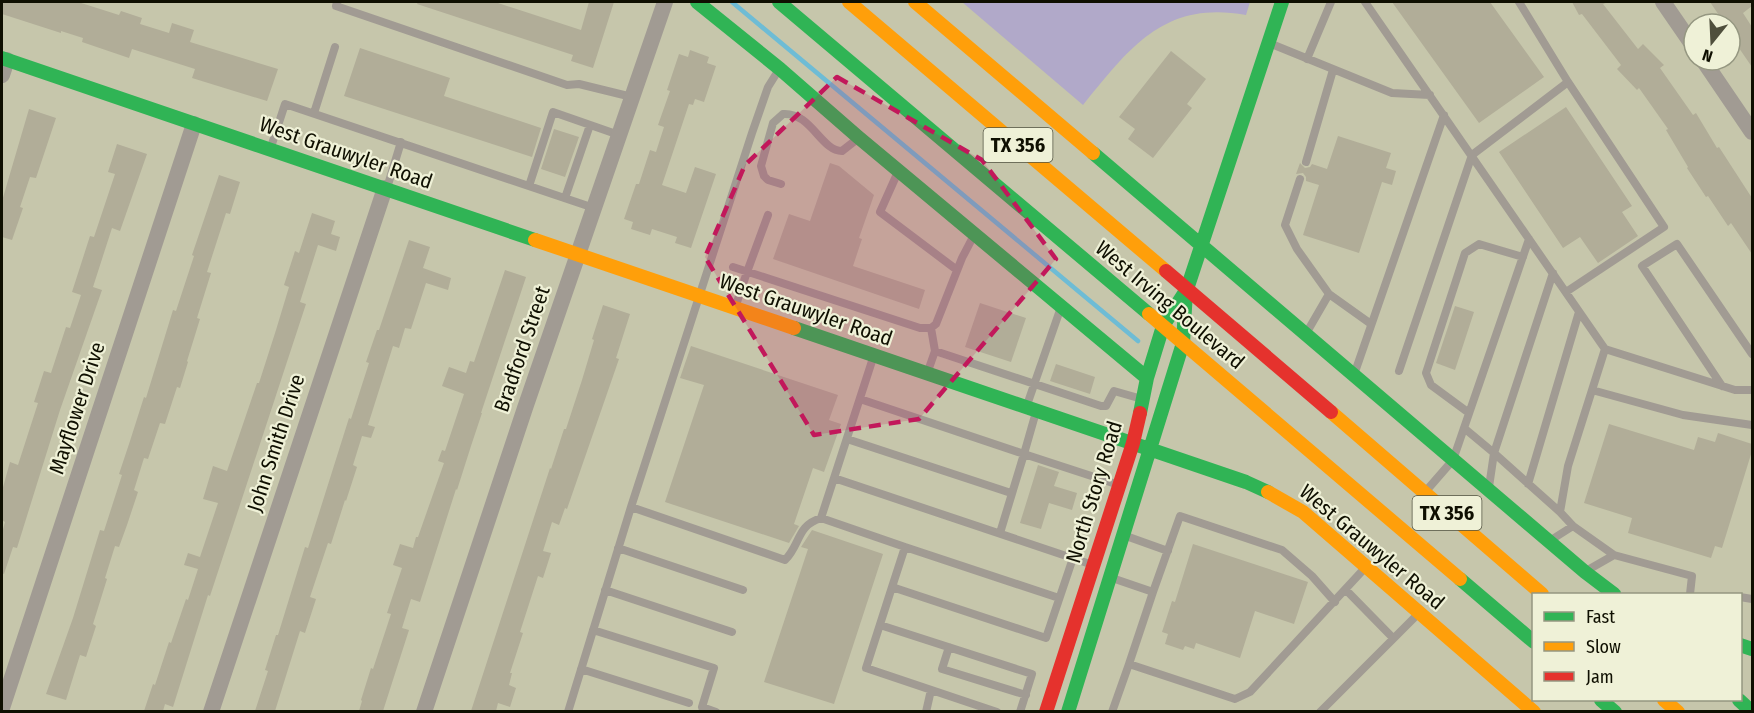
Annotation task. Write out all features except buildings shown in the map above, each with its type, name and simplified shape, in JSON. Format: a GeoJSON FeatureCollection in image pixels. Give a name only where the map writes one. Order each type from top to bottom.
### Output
{"type":"FeatureCollection","features":[{"type":"Feature","properties":{"kind":"main road"},"geometry":{"type":"LineString","coordinates":[[697,2],[780,69],[1147,378]]}},
{"type":"Feature","properties":{"kind":"main road","name":"West Irving Boulevard"},"geometry":{"type":"LineString","coordinates":[[779,2],[1532,641]]}},
{"type":"Feature","properties":{"kind":"main road","name":"West Irving Boulevard"},"geometry":{"type":"LineString","coordinates":[[849,2],[1541,593]]}},
{"type":"Feature","properties":{"kind":"main road"},"geometry":{"type":"LineString","coordinates":[[915,2],[1585,572],[1613,593]]}},
{"type":"Feature","properties":{"kind":"main road","name":"North Story Road"},"geometry":{"type":"LineString","coordinates":[[1046,711],[1133,443],[1147,378],[1163,326],[1186,289],[1282,2]]}},
{"type":"Feature","properties":{"kind":"main road","name":"West Grauwyler Road"},"geometry":{"type":"LineString","coordinates":[[3,64],[194,123],[1246,482],[1303,512],[1534,711]]}},
{"type":"Feature","properties":{"kind":"main road","name":"North Story Road"},"geometry":{"type":"LineString","coordinates":[[1068,711],[1183,343],[1186,289]]}},
{"type":"Feature","properties":{"kind":"main road"},"geometry":{"type":"LineString","coordinates":[[1666,701],[1678,711]]}},
{"type":"Feature","properties":{"kind":"main road"},"geometry":{"type":"LineString","coordinates":[[1740,701],[1752,711]]}},
{"type":"Feature","properties":{"kind":"street","name":"Bradford Street"},"geometry":{"type":"LineString","coordinates":[[424,711],[525,408],[665,2]]}},
{"type":"Feature","properties":{"kind":"street"},"geometry":{"type":"LineString","coordinates":[[1664,2],[1682,29]]}},
{"type":"Feature","properties":{"kind":"street"},"geometry":{"type":"LineString","coordinates":[[1713,72],[1746,111],[1752,132]]}},
{"type":"Feature","properties":{"kind":"street","name":"Mayflower Drive"},"geometry":{"type":"LineString","coordinates":[[2,708],[194,123]]}},
{"type":"Feature","properties":{"kind":"street","name":"John Smith Drive"},"geometry":{"type":"LineString","coordinates":[[211,711],[386,189]]}},
{"type":"Feature","properties":{"kind":"lane"},"geometry":{"type":"LineString","coordinates":[[337,2],[336,6],[567,85],[579,84],[632,97]]}},
{"type":"Feature","properties":{"kind":"lane"},"geometry":{"type":"LineString","coordinates":[[1307,59],[1331,2]]}},
{"type":"Feature","properties":{"kind":"lane"},"geometry":{"type":"LineString","coordinates":[[1365,2],[1605,349],[1735,390],[1752,390]]}},
{"type":"Feature","properties":{"kind":"lane"},"geometry":{"type":"LineString","coordinates":[[1519,2],[1568,82],[1664,227],[1566,292]]}},
{"type":"Feature","properties":{"kind":"lane"},"geometry":{"type":"LineString","coordinates":[[1269,43],[1392,93],[1430,95]]}},
{"type":"Feature","properties":{"kind":"lane"},"geometry":{"type":"LineString","coordinates":[[314,113],[335,47]]}},
{"type":"Feature","properties":{"kind":"lane"},"geometry":{"type":"LineString","coordinates":[[578,711],[568,710],[618,548],[768,87],[780,69]]}},
{"type":"Feature","properties":{"kind":"lane"},"geometry":{"type":"LineString","coordinates":[[1306,162],[1333,69]]}},
{"type":"Feature","properties":{"kind":"lane"},"geometry":{"type":"LineString","coordinates":[[1399,371],[1472,155],[1568,82]]}},
{"type":"Feature","properties":{"kind":"lane"},"geometry":{"type":"LineString","coordinates":[[270,149],[285,104],[594,208]]}},
{"type":"Feature","properties":{"kind":"lane"},"geometry":{"type":"LineString","coordinates":[[529,186],[553,112],[619,135]]}},
{"type":"Feature","properties":{"kind":"lane"},"geometry":{"type":"LineString","coordinates":[[781,184],[768,180],[760,166],[773,123],[783,114],[793,115],[807,124],[832,150],[838,152],[846,149],[858,137]]}},
{"type":"Feature","properties":{"kind":"lane"},"geometry":{"type":"LineString","coordinates":[[1354,375],[1444,115]]}},
{"type":"Feature","properties":{"kind":"lane"},"geometry":{"type":"LineString","coordinates":[[565,198],[590,125]]}},
{"type":"Feature","properties":{"kind":"lane"},"geometry":{"type":"LineString","coordinates":[[386,189],[401,142]]}},
{"type":"Feature","properties":{"kind":"lane"},"geometry":{"type":"LineString","coordinates":[[899,171],[880,212],[957,270]]}},
{"type":"Feature","properties":{"kind":"lane"},"geometry":{"type":"LineString","coordinates":[[1300,179],[1285,225],[1297,249],[1329,294],[1371,324]]}},
{"type":"Feature","properties":{"kind":"lane"},"geometry":{"type":"LineString","coordinates":[[735,308],[768,215]]}},
{"type":"Feature","properties":{"kind":"lane"},"geometry":{"type":"LineString","coordinates":[[733,267],[920,328],[931,328],[936,324],[974,234]]}},
{"type":"Feature","properties":{"kind":"lane"},"geometry":{"type":"LineString","coordinates":[[1424,494],[1453,460],[1529,239]]}},
{"type":"Feature","properties":{"kind":"lane"},"geometry":{"type":"LineString","coordinates":[[1469,414],[1431,385],[1426,372],[1465,253],[1479,244],[1523,257]]}},
{"type":"Feature","properties":{"kind":"lane"},"geometry":{"type":"LineString","coordinates":[[1722,386],[1642,266],[1677,244],[1752,354]]}},
{"type":"Feature","properties":{"kind":"lane"},"geometry":{"type":"LineString","coordinates":[[1489,490],[1494,453],[1552,273]]}},
{"type":"Feature","properties":{"kind":"lane"},"geometry":{"type":"LineString","coordinates":[[1306,334],[1329,294]]}},
{"type":"Feature","properties":{"kind":"lane"},"geometry":{"type":"LineString","coordinates":[[999,533],[1024,454],[1034,384],[1061,306]]}},
{"type":"Feature","properties":{"kind":"lane"},"geometry":{"type":"LineString","coordinates":[[1528,484],[1579,312]]}},
{"type":"Feature","properties":{"kind":"lane"},"geometry":{"type":"LineString","coordinates":[[928,373],[935,351],[931,328]]}},
{"type":"Feature","properties":{"kind":"lane"},"geometry":{"type":"LineString","coordinates":[[1560,512],[1568,466],[1605,349]]}},
{"type":"Feature","properties":{"kind":"lane"},"geometry":{"type":"LineString","coordinates":[[935,351],[1101,406],[1106,406],[1114,391],[1142,399]]}},
{"type":"Feature","properties":{"kind":"lane"},"geometry":{"type":"LineString","coordinates":[[821,518],[873,356]]}},
{"type":"Feature","properties":{"kind":"lane"},"geometry":{"type":"LineString","coordinates":[[1592,390],[1683,415],[1752,425]]}},
{"type":"Feature","properties":{"kind":"lane"},"geometry":{"type":"LineString","coordinates":[[860,399],[1119,485]]}},
{"type":"Feature","properties":{"kind":"lane"},"geometry":{"type":"LineString","coordinates":[[1464,428],[1573,526],[1614,555],[1692,576],[1689,593]]}},
{"type":"Feature","properties":{"kind":"lane"},"geometry":{"type":"LineString","coordinates":[[847,439],[1011,493]]}},
{"type":"Feature","properties":{"kind":"lane"},"geometry":{"type":"LineString","coordinates":[[834,478],[1093,565]]}},
{"type":"Feature","properties":{"kind":"lane"},"geometry":{"type":"LineString","coordinates":[[631,507],[785,560],[792,553],[800,534],[810,521],[821,518],[1059,598]]}},
{"type":"Feature","properties":{"kind":"lane"},"geometry":{"type":"LineString","coordinates":[[1112,711],[1180,516],[1282,550],[1312,576],[1335,602]]}},
{"type":"Feature","properties":{"kind":"lane"},"geometry":{"type":"LineString","coordinates":[[1549,541],[1573,526]]}},
{"type":"Feature","properties":{"kind":"lane"},"geometry":{"type":"LineString","coordinates":[[1123,535],[1168,551]]}},
{"type":"Feature","properties":{"kind":"lane"},"geometry":{"type":"LineString","coordinates":[[905,547],[866,668],[997,711]]}},
{"type":"Feature","properties":{"kind":"lane"},"geometry":{"type":"LineString","coordinates":[[618,548],[743,590]]}},
{"type":"Feature","properties":{"kind":"lane"},"geometry":{"type":"LineString","coordinates":[[1585,572],[1614,555]]}},
{"type":"Feature","properties":{"kind":"lane"},"geometry":{"type":"LineString","coordinates":[[892,587],[1046,638],[1073,558]]}},
{"type":"Feature","properties":{"kind":"lane"},"geometry":{"type":"LineString","coordinates":[[1129,664],[1235,699],[1250,692],[1366,567]]}},
{"type":"Feature","properties":{"kind":"lane"},"geometry":{"type":"LineString","coordinates":[[1110,577],[1153,592]]}},
{"type":"Feature","properties":{"kind":"lane"},"geometry":{"type":"LineString","coordinates":[[605,590],[732,632]]}},
{"type":"Feature","properties":{"kind":"lane"},"geometry":{"type":"LineString","coordinates":[[1346,590],[1394,638]]}},
{"type":"Feature","properties":{"kind":"lane"},"geometry":{"type":"LineString","coordinates":[[1320,711],[1419,612]]}},
{"type":"Feature","properties":{"kind":"lane"},"geometry":{"type":"LineString","coordinates":[[880,625],[1032,674],[1020,711]]}},
{"type":"Feature","properties":{"kind":"lane"},"geometry":{"type":"LineString","coordinates":[[593,630],[714,668],[702,707],[716,711]]}},
{"type":"Feature","properties":{"kind":"lane"},"geometry":{"type":"LineString","coordinates":[[949,647],[942,669],[1026,695]]}},
{"type":"Feature","properties":{"kind":"lane"},"geometry":{"type":"LineString","coordinates":[[581,669],[689,703]]}},
{"type":"Feature","properties":{"kind":"lane"},"geometry":{"type":"LineString","coordinates":[[926,711],[931,690]]}},
{"type":"Feature","properties":{"kind":"highlighted area"},"geometry":{"type":"Polygon","coordinates":[[[837,77],[982,160],[1056,259],[919,419],[814,435],[705,257],[745,165],[837,77]]]}},
{"type":"Feature","properties":{"kind":"shaded area"},"geometry":{"type":"Polygon","coordinates":[[[962,2],[1250,2],[1246,15],[1217,12],[1192,15],[1170,22],[1151,33],[1116,65],[1083,105],[962,2]]]}},
{"type":"Feature","properties":{"kind":"waterway"},"geometry":{"type":"LineString","coordinates":[[732,2],[1138,341]]}},
{"type":"Feature","properties":{"kind":"traffic: fast"},"geometry":{"type":"LineString","coordinates":[[697,2],[780,69],[1147,378]]}},
{"type":"Feature","properties":{"kind":"traffic: fast"},"geometry":{"type":"LineString","coordinates":[[779,2],[1149,314]]}},
{"type":"Feature","properties":{"kind":"traffic: fast"},"geometry":{"type":"LineString","coordinates":[[1140,413],[1147,378],[1163,326],[1187,289],[1282,2]]}},
{"type":"Feature","properties":{"kind":"traffic: fast"},"geometry":{"type":"LineString","coordinates":[[2,58],[535,240]]}},
{"type":"Feature","properties":{"kind":"traffic: fast"},"geometry":{"type":"LineString","coordinates":[[1093,153],[1585,572],[1613,593]]}},
{"type":"Feature","properties":{"kind":"traffic: fast"},"geometry":{"type":"LineString","coordinates":[[1068,712],[1183,343],[1186,291]]}},
{"type":"Feature","properties":{"kind":"traffic: fast"},"geometry":{"type":"LineString","coordinates":[[794,328],[1246,482],[1268,492]]}},
{"type":"Feature","properties":{"kind":"traffic: fast"},"geometry":{"type":"LineString","coordinates":[[1460,579],[1532,640]]}},
{"type":"Feature","properties":{"kind":"traffic: fast"},"geometry":{"type":"LineString","coordinates":[[1742,646],[1752,649]]}},
{"type":"Feature","properties":{"kind":"traffic: fast"},"geometry":{"type":"LineString","coordinates":[[1602,701],[1615,712]]}},
{"type":"Feature","properties":{"kind":"traffic: fast"},"geometry":{"type":"LineString","coordinates":[[1740,701],[1752,712]]}},
{"type":"Feature","properties":{"kind":"traffic: slow"},"geometry":{"type":"LineString","coordinates":[[849,2],[1166,271]]}},
{"type":"Feature","properties":{"kind":"traffic: slow"},"geometry":{"type":"LineString","coordinates":[[915,2],[1093,153]]}},
{"type":"Feature","properties":{"kind":"traffic: slow"},"geometry":{"type":"LineString","coordinates":[[535,240],[794,328]]}},
{"type":"Feature","properties":{"kind":"traffic: slow"},"geometry":{"type":"LineString","coordinates":[[1149,314],[1460,579]]}},
{"type":"Feature","properties":{"kind":"traffic: slow"},"geometry":{"type":"LineString","coordinates":[[1331,412],[1541,593]]}},
{"type":"Feature","properties":{"kind":"traffic: slow"},"geometry":{"type":"LineString","coordinates":[[1268,492],[1303,512],[1534,712]]}},
{"type":"Feature","properties":{"kind":"traffic: slow"},"geometry":{"type":"LineString","coordinates":[[1665,701],[1678,712]]}},
{"type":"Feature","properties":{"kind":"traffic: jam"},"geometry":{"type":"LineString","coordinates":[[1166,271],[1331,412]]}},
{"type":"Feature","properties":{"kind":"traffic: jam"},"geometry":{"type":"LineString","coordinates":[[1046,712],[1133,443],[1140,413]]}}]}
